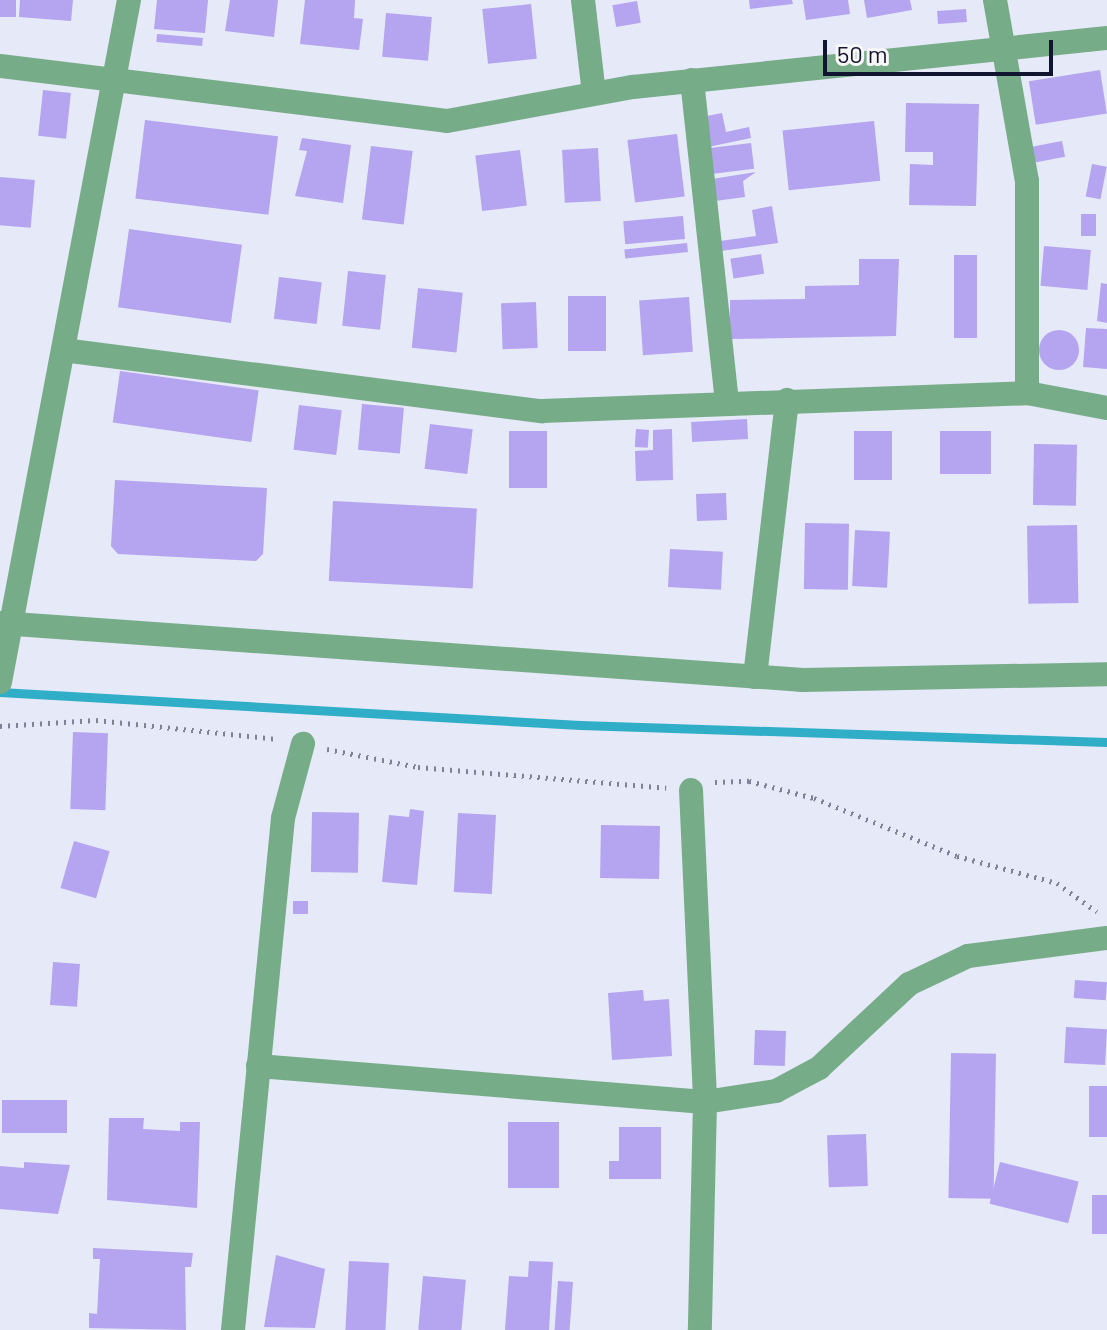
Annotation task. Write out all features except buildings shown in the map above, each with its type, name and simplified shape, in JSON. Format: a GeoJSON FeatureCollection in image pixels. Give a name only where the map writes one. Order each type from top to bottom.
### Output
{"type":"FeatureCollection","features":[{"type":"Feature","properties":{"kind":"street"},"geometry":{"type":"LineString","coordinates":[[0,682],[5,629],[120,80],[129,0]]}},
{"type":"Feature","properties":{"kind":"street"},"geometry":{"type":"LineString","coordinates":[[583,0],[594,93]]}},
{"type":"Feature","properties":{"kind":"street"},"geometry":{"type":"LineString","coordinates":[[995,0],[1007,49],[1027,181],[1027,393]]}},
{"type":"Feature","properties":{"kind":"street"},"geometry":{"type":"LineString","coordinates":[[0,66],[447,121],[594,93],[692,80],[1107,38]]}},
{"type":"Feature","properties":{"kind":"street"},"geometry":{"type":"LineString","coordinates":[[692,80],[727,403]]}},
{"type":"Feature","properties":{"kind":"street"},"geometry":{"type":"LineString","coordinates":[[63,350],[542,411],[1027,393],[1107,408]]}},
{"type":"Feature","properties":{"kind":"street"},"geometry":{"type":"LineString","coordinates":[[755,677],[787,400]]}},
{"type":"Feature","properties":{"kind":"street"},"geometry":{"type":"LineString","coordinates":[[5,629],[755,677],[1107,674]]}},
{"type":"Feature","properties":{"kind":"street"},"geometry":{"type":"LineString","coordinates":[[233,1330],[284,807],[303,744]]}},
{"type":"Feature","properties":{"kind":"street"},"geometry":{"type":"LineString","coordinates":[[691,790],[705,1102],[700,1330]]}},
{"type":"Feature","properties":{"kind":"street"},"geometry":{"type":"LineString","coordinates":[[258,1066],[705,1102],[776,1091],[819,1068],[909,984],[968,956],[1106,932]]}},
{"type":"Feature","properties":{"kind":"path"},"geometry":{"type":"LineString","coordinates":[[0,726],[96,720],[215,728],[418,767],[691,790],[749,781],[814,798],[957,856],[1069,888],[1106,932]]}},
{"type":"Feature","properties":{"kind":"waterway"},"geometry":{"type":"LineString","coordinates":[[0,692],[580,725],[1107,742]]}}]}
